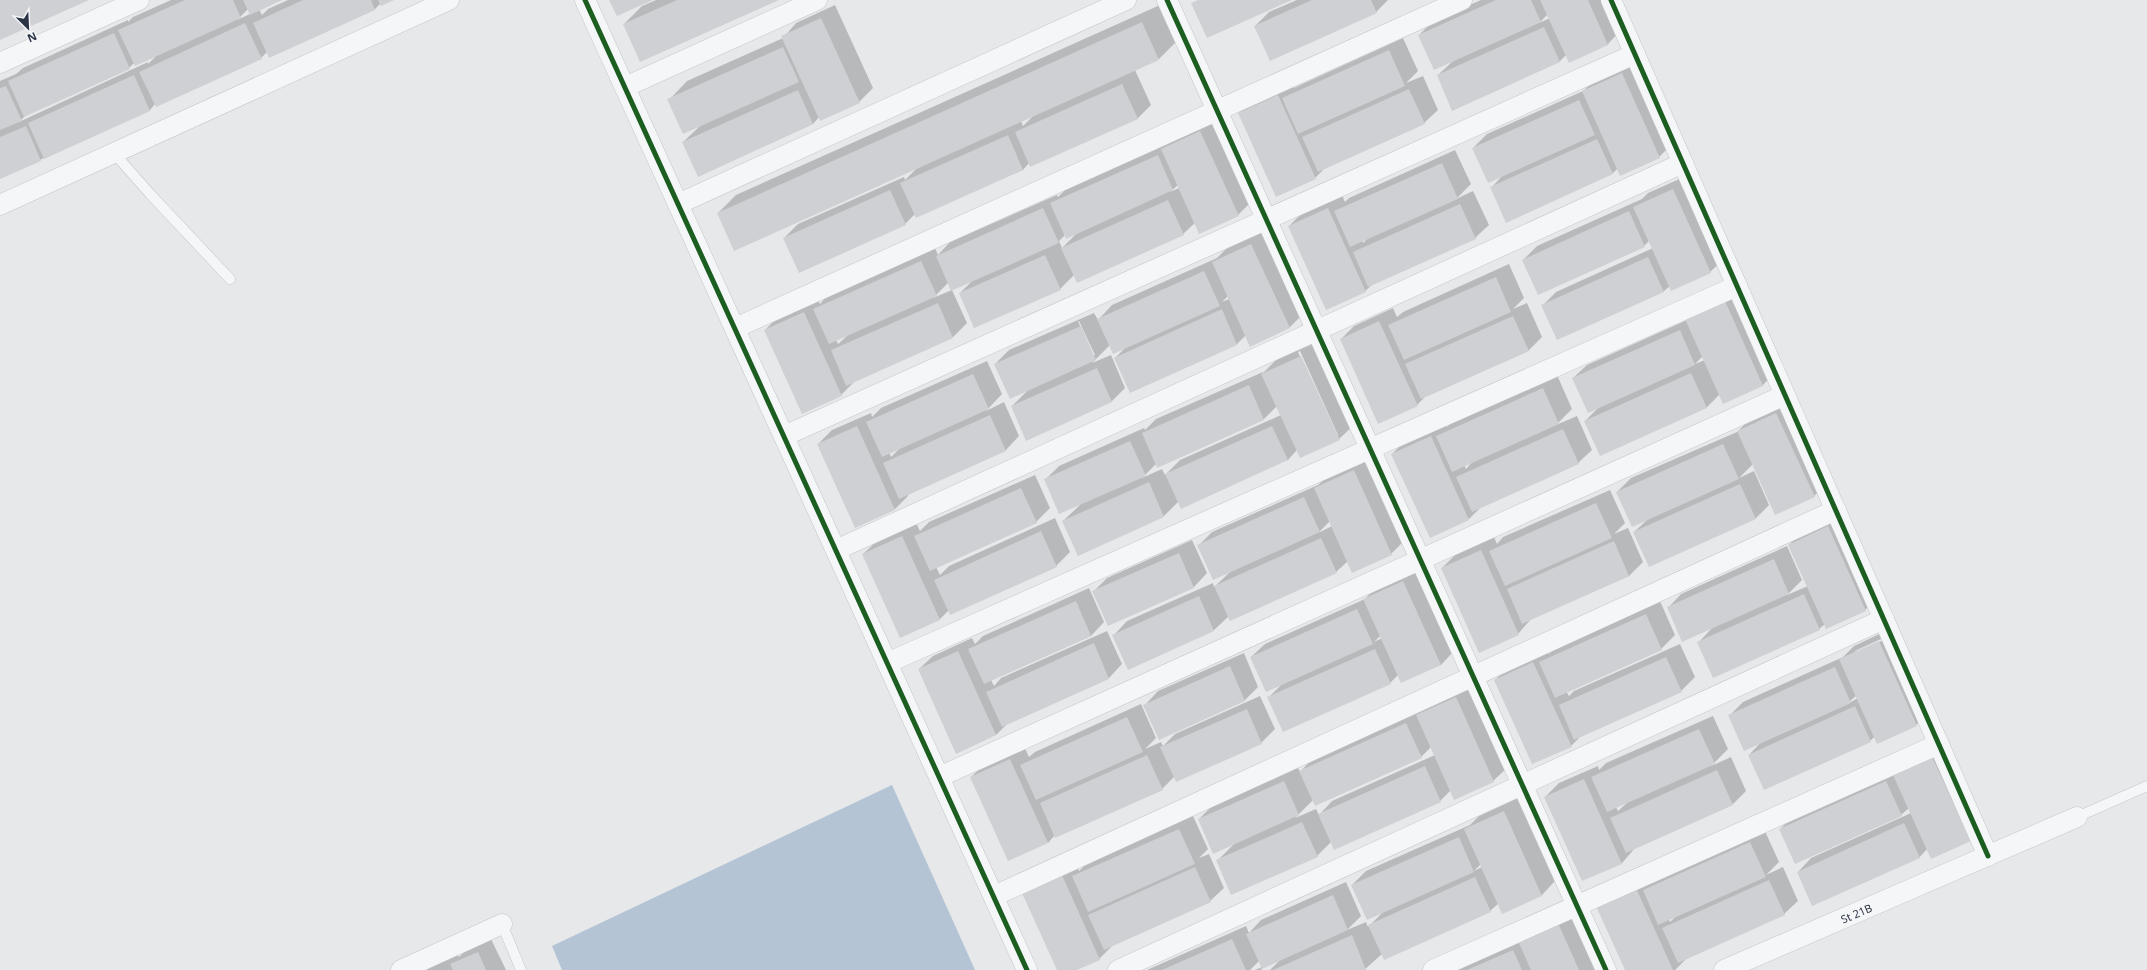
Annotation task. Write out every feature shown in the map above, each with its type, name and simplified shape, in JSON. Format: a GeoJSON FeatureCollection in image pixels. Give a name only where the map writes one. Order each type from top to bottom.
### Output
{"type":"FeatureCollection","features":[{"type":"Feature","properties":{"kind":"street"},"geometry":{"type":"LineString","coordinates":[[0,63],[139,0]]}},
{"type":"Feature","properties":{"kind":"street"},"geometry":{"type":"LineString","coordinates":[[0,205],[449,0]]}},
{"type":"Feature","properties":{"kind":"street"},"geometry":{"type":"LineString","coordinates":[[585,0],[888,662],[1027,970]]}},
{"type":"Feature","properties":{"kind":"street"},"geometry":{"type":"LineString","coordinates":[[625,87],[817,0]]}},
{"type":"Feature","properties":{"kind":"street"},"geometry":{"type":"LineString","coordinates":[[678,204],[1126,0]]}},
{"type":"Feature","properties":{"kind":"street"},"geometry":{"type":"LineString","coordinates":[[1167,0],[1606,970]]}},
{"type":"Feature","properties":{"kind":"street"},"geometry":{"type":"LineString","coordinates":[[735,328],[1462,0]]}},
{"type":"Feature","properties":{"kind":"street"},"geometry":{"type":"LineString","coordinates":[[1611,0],[1988,856]]}},
{"type":"Feature","properties":{"kind":"street"},"geometry":{"type":"LineString","coordinates":[[784,436],[1635,54]]}},
{"type":"Feature","properties":{"kind":"street"},"geometry":{"type":"LineString","coordinates":[[836,550],[1683,163]]}},
{"type":"Feature","properties":{"kind":"street"},"geometry":{"type":"LineString","coordinates":[[888,662],[1737,286]]}},
{"type":"Feature","properties":{"kind":"street"},"geometry":{"type":"LineString","coordinates":[[939,776],[1785,395]]}},
{"type":"Feature","properties":{"kind":"street"},"geometry":{"type":"LineString","coordinates":[[994,896],[1836,510]]}},
{"type":"Feature","properties":{"kind":"street"},"geometry":{"type":"LineString","coordinates":[[1118,970],[1884,619]]}},
{"type":"Feature","properties":{"kind":"street"},"geometry":{"type":"LineString","coordinates":[[1433,970],[1939,744]]}},
{"type":"Feature","properties":{"kind":"street","name":"St 21B"},"geometry":{"type":"LineString","coordinates":[[1724,970],[2077,817]]}},
{"type":"Feature","properties":{"kind":"street"},"geometry":{"type":"LineString","coordinates":[[401,970],[502,924]]}},
{"type":"Feature","properties":{"kind":"lane"},"geometry":{"type":"LineString","coordinates":[[114,153],[151,195],[230,279]]}},
{"type":"Feature","properties":{"kind":"lane"},"geometry":{"type":"LineString","coordinates":[[2077,817],[2147,786]]}},
{"type":"Feature","properties":{"kind":"lane"},"geometry":{"type":"LineString","coordinates":[[502,924],[521,970]]}},
{"type":"Feature","properties":{"kind":"water"},"geometry":{"type":"Polygon","coordinates":[[[892,785],[975,970],[562,970],[552,946],[892,785]]]}},
{"type":"Feature","properties":{"kind":"building"},"geometry":{"type":"Polygon","coordinates":[[[0,0],[89,0],[0,40],[0,0]]]}},
{"type":"Feature","properties":{"kind":"building"},"geometry":{"type":"Polygon","coordinates":[[[185,0],[233,0],[241,18],[135,66],[118,30],[185,0]]]}},
{"type":"Feature","properties":{"kind":"building"},"geometry":{"type":"Polygon","coordinates":[[[243,0],[282,0],[250,15],[243,0]]]}},
{"type":"Feature","properties":{"kind":"building"},"geometry":{"type":"Polygon","coordinates":[[[303,0],[371,0],[375,10],[269,58],[253,23],[303,0]]]}},
{"type":"Feature","properties":{"kind":"building"},"geometry":{"type":"Polygon","coordinates":[[[378,0],[394,0],[381,6],[378,0]]]}},
{"type":"Feature","properties":{"kind":"building"},"geometry":{"type":"Polygon","coordinates":[[[609,0],[653,0],[617,16],[609,0]]]}},
{"type":"Feature","properties":{"kind":"building"},"geometry":{"type":"Polygon","coordinates":[[[677,0],[779,0],[640,62],[623,24],[677,0]]]}},
{"type":"Feature","properties":{"kind":"building"},"geometry":{"type":"Polygon","coordinates":[[[1198,0],[1292,0],[1207,38],[1191,3],[1198,0]]]}},
{"type":"Feature","properties":{"kind":"building"},"geometry":{"type":"Polygon","coordinates":[[[1312,0],[1371,0],[1377,13],[1270,61],[1254,26],[1312,0]]]}},
{"type":"Feature","properties":{"kind":"building"},"geometry":{"type":"Polygon","coordinates":[[[1496,0],[1531,0],[1541,22],[1434,70],[1418,35],[1496,0]]]}},
{"type":"Feature","properties":{"kind":"building"},"geometry":{"type":"Polygon","coordinates":[[[1540,0],[1588,0],[1608,45],[1569,63],[1540,0]]]}},
{"type":"Feature","properties":{"kind":"building"},"geometry":{"type":"Polygon","coordinates":[[[821,18],[860,103],[820,121],[781,36],[821,18]]]}},
{"type":"Feature","properties":{"kind":"building"},"geometry":{"type":"Polygon","coordinates":[[[1142,22],[1159,60],[734,251],[717,213],[1142,22]]]}},
{"type":"Feature","properties":{"kind":"building"},"geometry":{"type":"Polygon","coordinates":[[[245,23],[262,59],[156,107],[139,72],[245,23]]]}},
{"type":"Feature","properties":{"kind":"building"},"geometry":{"type":"Polygon","coordinates":[[[1544,27],[1560,62],[1452,111],[1437,75],[1544,27]]]}},
{"type":"Feature","properties":{"kind":"building"},"geometry":{"type":"Polygon","coordinates":[[[114,33],[130,69],[24,117],[8,81],[114,33]]]}},
{"type":"Feature","properties":{"kind":"building"},"geometry":{"type":"Polygon","coordinates":[[[783,47],[799,82],[683,134],[667,99],[783,47]]]}},
{"type":"Feature","properties":{"kind":"building"},"geometry":{"type":"Polygon","coordinates":[[[1389,50],[1405,86],[1298,134],[1282,98],[1389,50]]]}},
{"type":"Feature","properties":{"kind":"building"},"geometry":{"type":"Polygon","coordinates":[[[1622,73],[1660,158],[1620,176],[1582,91],[1622,73]]]}},
{"type":"Feature","properties":{"kind":"building"},"geometry":{"type":"Polygon","coordinates":[[[134,75],[150,111],[44,159],[28,123],[134,75]]]}},
{"type":"Feature","properties":{"kind":"building"},"geometry":{"type":"Polygon","coordinates":[[[1122,84],[1138,119],[1030,167],[1015,132],[1122,84]]]}},
{"type":"Feature","properties":{"kind":"building"},"geometry":{"type":"Polygon","coordinates":[[[6,86],[22,121],[0,130],[0,88],[6,86]]]}},
{"type":"Feature","properties":{"kind":"building"},"geometry":{"type":"Polygon","coordinates":[[[1409,89],[1425,124],[1318,172],[1302,137],[1409,89]]]}},
{"type":"Feature","properties":{"kind":"building"},"geometry":{"type":"Polygon","coordinates":[[[798,90],[813,124],[698,177],[682,142],[798,90]]]}},
{"type":"Feature","properties":{"kind":"building"},"geometry":{"type":"Polygon","coordinates":[[[1278,95],[1316,179],[1276,197],[1238,113],[1278,95]]]}},
{"type":"Feature","properties":{"kind":"building"},"geometry":{"type":"Polygon","coordinates":[[[1579,100],[1595,135],[1488,183],[1472,148],[1579,100]]]}},
{"type":"Feature","properties":{"kind":"building"},"geometry":{"type":"Polygon","coordinates":[[[26,126],[41,161],[0,179],[0,137],[26,126]]]}},
{"type":"Feature","properties":{"kind":"building"},"geometry":{"type":"Polygon","coordinates":[[[1200,131],[1239,216],[1199,234],[1161,149],[1200,131]]]}},
{"type":"Feature","properties":{"kind":"building"},"geometry":{"type":"Polygon","coordinates":[[[1008,135],[1023,170],[916,218],[900,183],[1008,135]]]}},
{"type":"Feature","properties":{"kind":"building"},"geometry":{"type":"Polygon","coordinates":[[[1597,139],[1613,174],[1506,223],[1490,187],[1597,139]]]}},
{"type":"Feature","properties":{"kind":"building"},"geometry":{"type":"Polygon","coordinates":[[[1158,155],[1173,190],[1066,239],[1050,203],[1158,155]]]}},
{"type":"Feature","properties":{"kind":"building"},"geometry":{"type":"Polygon","coordinates":[[[1442,163],[1458,199],[1350,247],[1334,211],[1442,163]]]}},
{"type":"Feature","properties":{"kind":"building"},"geometry":{"type":"Polygon","coordinates":[[[1673,189],[1711,273],[1671,291],[1633,207],[1673,189]]]}},
{"type":"Feature","properties":{"kind":"building"},"geometry":{"type":"Polygon","coordinates":[[[890,190],[906,225],[799,273],[783,238],[890,190]]]}},
{"type":"Feature","properties":{"kind":"building"},"geometry":{"type":"Polygon","coordinates":[[[1168,200],[1184,235],[1077,283],[1061,248],[1168,200]]]}},
{"type":"Feature","properties":{"kind":"building"},"geometry":{"type":"Polygon","coordinates":[[[1460,204],[1476,239],[1368,287],[1353,252],[1460,204]]]}},
{"type":"Feature","properties":{"kind":"building"},"geometry":{"type":"Polygon","coordinates":[[[1043,208],[1059,243],[951,291],[936,256],[1043,208]]]}},
{"type":"Feature","properties":{"kind":"building"},"geometry":{"type":"Polygon","coordinates":[[[1328,208],[1366,292],[1326,310],[1288,226],[1328,208]]]}},
{"type":"Feature","properties":{"kind":"building"},"geometry":{"type":"Polygon","coordinates":[[[1629,211],[1645,247],[1538,295],[1522,260],[1629,211]]]}},
{"type":"Feature","properties":{"kind":"building"},"geometry":{"type":"Polygon","coordinates":[[[1251,244],[1290,328],[1250,347],[1212,262],[1251,244]]]}},
{"type":"Feature","properties":{"kind":"building"},"geometry":{"type":"Polygon","coordinates":[[[1045,255],[1061,290],[974,328],[959,293],[1045,255]]]}},
{"type":"Feature","properties":{"kind":"building"},"geometry":{"type":"Polygon","coordinates":[[[1648,257],[1664,292],[1557,340],[1541,305],[1648,257]]]}},
{"type":"Feature","properties":{"kind":"building"},"geometry":{"type":"Polygon","coordinates":[[[921,261],[937,296],[829,344],[813,309],[921,261]]]}},
{"type":"Feature","properties":{"kind":"building"},"geometry":{"type":"Polygon","coordinates":[[[1204,271],[1220,306],[1113,354],[1097,319],[1204,271]]]}},
{"type":"Feature","properties":{"kind":"building"},"geometry":{"type":"Polygon","coordinates":[[[1496,277],[1511,312],[1404,360],[1388,325],[1496,277]]]}},
{"type":"Feature","properties":{"kind":"building"},"geometry":{"type":"Polygon","coordinates":[[[1725,301],[1763,386],[1723,404],[1685,319],[1725,301]]]}},
{"type":"Feature","properties":{"kind":"building"},"geometry":{"type":"Polygon","coordinates":[[[938,303],[953,338],[846,386],[831,350],[938,303]]]}},
{"type":"Feature","properties":{"kind":"building"},"geometry":{"type":"Polygon","coordinates":[[[1222,309],[1237,345],[1130,393],[1114,358],[1222,309]]]}},
{"type":"Feature","properties":{"kind":"building"},"geometry":{"type":"Polygon","coordinates":[[[804,312],[842,396],[802,414],[764,330],[804,312]]]}},
{"type":"Feature","properties":{"kind":"building"},"geometry":{"type":"Polygon","coordinates":[[[1513,316],[1529,351],[1421,399],[1405,364],[1513,316]]]}},
{"type":"Feature","properties":{"kind":"building"},"geometry":{"type":"Polygon","coordinates":[[[1379,321],[1418,406],[1378,424],[1340,339],[1379,321]]]}},
{"type":"Feature","properties":{"kind":"building"},"geometry":{"type":"Polygon","coordinates":[[[1081,326],[1096,360],[1010,399],[994,364],[1081,326]]]}},
{"type":"Feature","properties":{"kind":"building"},"geometry":{"type":"Polygon","coordinates":[[[1680,330],[1695,365],[1588,413],[1572,378],[1680,330]]]}},
{"type":"Feature","properties":{"kind":"building"},"geometry":{"type":"Polygon","coordinates":[[[1301,356],[1340,440],[1300,458],[1261,374],[1301,356]]]}},
{"type":"Feature","properties":{"kind":"building"},"geometry":{"type":"Polygon","coordinates":[[[1097,368],[1112,402],[1026,441],[1011,406],[1097,368]]]}},
{"type":"Feature","properties":{"kind":"building"},"geometry":{"type":"Polygon","coordinates":[[[1691,373],[1707,408],[1600,456],[1584,421],[1691,373]]]}},
{"type":"Feature","properties":{"kind":"building"},"geometry":{"type":"Polygon","coordinates":[[[973,374],[989,409],[882,457],[866,422],[973,374]]]}},
{"type":"Feature","properties":{"kind":"building"},"geometry":{"type":"Polygon","coordinates":[[[1249,385],[1264,420],[1157,468],[1142,433],[1249,385]]]}},
{"type":"Feature","properties":{"kind":"building"},"geometry":{"type":"Polygon","coordinates":[[[1543,388],[1559,424],[1452,472],[1436,436],[1543,388]]]}},
{"type":"Feature","properties":{"kind":"building"},"geometry":{"type":"Polygon","coordinates":[[[1776,413],[1815,497],[1775,515],[1737,431],[1776,413]]]}},
{"type":"Feature","properties":{"kind":"building"},"geometry":{"type":"Polygon","coordinates":[[[990,415],[1006,451],[899,499],[883,463],[990,415]]]}},
{"type":"Feature","properties":{"kind":"building"},"geometry":{"type":"Polygon","coordinates":[[[857,426],[895,510],[855,528],[817,444],[857,426]]]}},
{"type":"Feature","properties":{"kind":"building"},"geometry":{"type":"Polygon","coordinates":[[[1272,426],[1288,460],[1181,509],[1165,474],[1272,426]]]}},
{"type":"Feature","properties":{"kind":"building"},"geometry":{"type":"Polygon","coordinates":[[[1563,429],[1579,464],[1472,512],[1456,477],[1563,429]]]}},
{"type":"Feature","properties":{"kind":"building"},"geometry":{"type":"Polygon","coordinates":[[[1431,436],[1469,520],[1430,538],[1391,454],[1431,436]]]}},
{"type":"Feature","properties":{"kind":"building"},"geometry":{"type":"Polygon","coordinates":[[[1130,441],[1146,476],[1059,514],[1044,479],[1130,441]]]}},
{"type":"Feature","properties":{"kind":"building"},"geometry":{"type":"Polygon","coordinates":[[[1723,444],[1739,479],[1632,527],[1616,492],[1723,444]]]}},
{"type":"Feature","properties":{"kind":"building"},"geometry":{"type":"Polygon","coordinates":[[[1354,470],[1392,555],[1352,573],[1314,488],[1354,470]]]}},
{"type":"Feature","properties":{"kind":"building"},"geometry":{"type":"Polygon","coordinates":[[[1149,482],[1164,517],[1078,556],[1062,521],[1149,482]]]}},
{"type":"Feature","properties":{"kind":"building"},"geometry":{"type":"Polygon","coordinates":[[[1740,484],[1756,519],[1649,567],[1633,532],[1740,484]]]}},
{"type":"Feature","properties":{"kind":"building"},"geometry":{"type":"Polygon","coordinates":[[[1021,488],[1037,523],[930,571],[914,536],[1021,488]]]}},
{"type":"Feature","properties":{"kind":"building"},"geometry":{"type":"Polygon","coordinates":[[[1304,497],[1320,532],[1213,580],[1197,545],[1304,497]]]}},
{"type":"Feature","properties":{"kind":"building"},"geometry":{"type":"Polygon","coordinates":[[[1596,503],[1612,538],[1505,586],[1489,551],[1596,503]]]}},
{"type":"Feature","properties":{"kind":"building"},"geometry":{"type":"Polygon","coordinates":[[[1828,526],[1866,611],[1826,629],[1788,545],[1828,526]]]}},
{"type":"Feature","properties":{"kind":"building"},"geometry":{"type":"Polygon","coordinates":[[[1041,531],[1057,567],[950,615],[934,580],[1041,531]]]}},
{"type":"Feature","properties":{"kind":"building"},"geometry":{"type":"Polygon","coordinates":[[[902,536],[940,620],[900,638],[862,554],[902,536]]]}},
{"type":"Feature","properties":{"kind":"building"},"geometry":{"type":"Polygon","coordinates":[[[1321,538],[1337,573],[1230,621],[1214,586],[1321,538]]]}},
{"type":"Feature","properties":{"kind":"building"},"geometry":{"type":"Polygon","coordinates":[[[1614,541],[1629,576],[1522,624],[1507,589],[1614,541]]]}},
{"type":"Feature","properties":{"kind":"building"},"geometry":{"type":"Polygon","coordinates":[[[1481,550],[1519,635],[1479,653],[1441,568],[1481,550]]]}},
{"type":"Feature","properties":{"kind":"building"},"geometry":{"type":"Polygon","coordinates":[[[1179,553],[1194,588],[1108,626],[1092,591],[1179,553]]]}},
{"type":"Feature","properties":{"kind":"building"},"geometry":{"type":"Polygon","coordinates":[[[1774,559],[1789,594],[1682,642],[1667,607],[1774,559]]]}},
{"type":"Feature","properties":{"kind":"building"},"geometry":{"type":"Polygon","coordinates":[[[1403,581],[1441,665],[1401,683],[1363,599],[1403,581]]]}},
{"type":"Feature","properties":{"kind":"building"},"geometry":{"type":"Polygon","coordinates":[[[1804,594],[1820,630],[1713,678],[1697,642],[1804,594]]]}},
{"type":"Feature","properties":{"kind":"building"},"geometry":{"type":"Polygon","coordinates":[[[1199,596],[1214,631],[1128,670],[1112,635],[1199,596]]]}},
{"type":"Feature","properties":{"kind":"building"},"geometry":{"type":"Polygon","coordinates":[[[1076,601],[1091,636],[984,684],[968,649],[1076,601]]]}},
{"type":"Feature","properties":{"kind":"building"},"geometry":{"type":"Polygon","coordinates":[[[1357,609],[1373,644],[1266,692],[1250,657],[1357,609]]]}},
{"type":"Feature","properties":{"kind":"building"},"geometry":{"type":"Polygon","coordinates":[[[1646,614],[1662,650],[1555,698],[1539,662],[1646,614]]]}},
{"type":"Feature","properties":{"kind":"building"},"geometry":{"type":"Polygon","coordinates":[[[1879,641],[1917,726],[1877,744],[1839,659],[1879,641]]]}},
{"type":"Feature","properties":{"kind":"building"},"geometry":{"type":"Polygon","coordinates":[[[1094,643],[1109,679],[1002,727],[986,692],[1094,643]]]}},
{"type":"Feature","properties":{"kind":"building"},"geometry":{"type":"Polygon","coordinates":[[[1375,649],[1391,684],[1283,732],[1267,697],[1375,649]]]}},
{"type":"Feature","properties":{"kind":"building"},"geometry":{"type":"Polygon","coordinates":[[[958,651],[996,735],[956,754],[918,669],[958,651]]]}},
{"type":"Feature","properties":{"kind":"building"},"geometry":{"type":"Polygon","coordinates":[[[1666,657],[1682,692],[1574,740],[1559,705],[1666,657]]]}},
{"type":"Feature","properties":{"kind":"building"},"geometry":{"type":"Polygon","coordinates":[[[1533,662],[1572,747],[1532,764],[1494,680],[1533,662]]]}},
{"type":"Feature","properties":{"kind":"building"},"geometry":{"type":"Polygon","coordinates":[[[1230,666],[1245,701],[1159,740],[1143,705],[1230,666]]]}},
{"type":"Feature","properties":{"kind":"building"},"geometry":{"type":"Polygon","coordinates":[[[1835,667],[1851,703],[1744,751],[1728,715],[1835,667]]]}},
{"type":"Feature","properties":{"kind":"building"},"geometry":{"type":"Polygon","coordinates":[[[1456,697],[1494,782],[1454,800],[1416,715],[1456,697]]]}},
{"type":"Feature","properties":{"kind":"building"},"geometry":{"type":"Polygon","coordinates":[[[1855,706],[1871,742],[1764,790],[1748,755],[1855,706]]]}},
{"type":"Feature","properties":{"kind":"building"},"geometry":{"type":"Polygon","coordinates":[[[1247,709],[1262,744],[1176,782],[1160,747],[1247,709]]]}},
{"type":"Feature","properties":{"kind":"building"},"geometry":{"type":"Polygon","coordinates":[[[1127,717],[1143,752],[1036,800],[1020,765],[1127,717]]]}},
{"type":"Feature","properties":{"kind":"building"},"geometry":{"type":"Polygon","coordinates":[[[1406,723],[1422,758],[1315,806],[1299,771],[1406,723]]]}},
{"type":"Feature","properties":{"kind":"building"},"geometry":{"type":"Polygon","coordinates":[[[1699,729],[1715,764],[1607,812],[1591,777],[1699,729]]]}},
{"type":"Feature","properties":{"kind":"building"},"geometry":{"type":"Polygon","coordinates":[[[1147,755],[1163,790],[1055,838],[1040,803],[1147,755]]]}},
{"type":"Feature","properties":{"kind":"building"},"geometry":{"type":"Polygon","coordinates":[[[1932,757],[1971,841],[1931,859],[1893,775],[1932,757]]]}},
{"type":"Feature","properties":{"kind":"building"},"geometry":{"type":"Polygon","coordinates":[[[1010,759],[1048,843],[1008,861],[970,777],[1010,759]]]}},
{"type":"Feature","properties":{"kind":"building"},"geometry":{"type":"Polygon","coordinates":[[[1425,766],[1441,802],[1334,850],[1318,814],[1425,766]]]}},
{"type":"Feature","properties":{"kind":"building"},"geometry":{"type":"Polygon","coordinates":[[[1717,770],[1733,805],[1626,853],[1610,818],[1717,770]]]}},
{"type":"Feature","properties":{"kind":"building"},"geometry":{"type":"Polygon","coordinates":[[[1584,779],[1622,864],[1582,881],[1544,797],[1584,779]]]}},
{"type":"Feature","properties":{"kind":"building"},"geometry":{"type":"Polygon","coordinates":[[[1284,781],[1299,815],[1213,854],[1198,819],[1284,781]]]}},
{"type":"Feature","properties":{"kind":"building"},"geometry":{"type":"Polygon","coordinates":[[[1886,781],[1902,816],[1795,864],[1779,829],[1886,781]]]}},
{"type":"Feature","properties":{"kind":"building"},"geometry":{"type":"Polygon","coordinates":[[[1504,811],[1542,896],[1502,914],[1464,829],[1504,811]]]}},
{"type":"Feature","properties":{"kind":"building"},"geometry":{"type":"Polygon","coordinates":[[[1302,822],[1318,857],[1231,895],[1216,860],[1302,822]]]}},
{"type":"Feature","properties":{"kind":"building"},"geometry":{"type":"Polygon","coordinates":[[[1904,823],[1920,858],[1812,906],[1797,872],[1904,823]]]}},
{"type":"Feature","properties":{"kind":"building"},"geometry":{"type":"Polygon","coordinates":[[[1179,829],[1195,864],[1088,912],[1072,876],[1179,829]]]}},
{"type":"Feature","properties":{"kind":"building"},"geometry":{"type":"Polygon","coordinates":[[[1459,837],[1474,872],[1367,920],[1351,885],[1459,837]]]}},
{"type":"Feature","properties":{"kind":"building"},"geometry":{"type":"Polygon","coordinates":[[[1750,842],[1766,877],[1658,925],[1643,890],[1750,842]]]}},
{"type":"Feature","properties":{"kind":"building"},"geometry":{"type":"Polygon","coordinates":[[[1195,867],[1211,902],[1104,950],[1088,915],[1195,867]]]}},
{"type":"Feature","properties":{"kind":"building"},"geometry":{"type":"Polygon","coordinates":[[[1062,875],[1100,960],[1077,970],[1057,970],[1022,893],[1062,875]]]}},
{"type":"Feature","properties":{"kind":"building"},"geometry":{"type":"Polygon","coordinates":[[[1475,877],[1491,912],[1384,960],[1368,925],[1475,877]]]}},
{"type":"Feature","properties":{"kind":"building"},"geometry":{"type":"Polygon","coordinates":[[[1769,880],[1785,915],[1678,963],[1662,928],[1769,880]]]}},
{"type":"Feature","properties":{"kind":"building"},"geometry":{"type":"Polygon","coordinates":[[[1636,888],[1673,970],[1625,970],[1596,906],[1636,888]]]}},
{"type":"Feature","properties":{"kind":"building"},"geometry":{"type":"Polygon","coordinates":[[[1333,895],[1348,930],[1262,969],[1246,934],[1333,895]]]}},
{"type":"Feature","properties":{"kind":"building"},"geometry":{"type":"Polygon","coordinates":[[[1558,923],[1579,970],[1531,970],[1518,941],[1558,923]]]}},
{"type":"Feature","properties":{"kind":"building"},"geometry":{"type":"Polygon","coordinates":[[[1352,935],[1366,970],[1273,970],[1352,935]]]}},
{"type":"Feature","properties":{"kind":"building"},"geometry":{"type":"Polygon","coordinates":[[[1232,939],[1246,970],[1162,970],[1232,939]]]}},
{"type":"Feature","properties":{"kind":"building"},"geometry":{"type":"Polygon","coordinates":[[[1513,950],[1522,970],[1467,970],[1513,950]]]}},
{"type":"Feature","properties":{"kind":"building"},"geometry":{"type":"Polygon","coordinates":[[[478,952],[486,970],[453,970],[450,964],[478,952]]]}},
{"type":"Feature","properties":{"kind":"cycle path"},"geometry":{"type":"LineString","coordinates":[[585,0],[1027,970]]}},
{"type":"Feature","properties":{"kind":"cycle path"},"geometry":{"type":"LineString","coordinates":[[1167,0],[1606,970]]}},
{"type":"Feature","properties":{"kind":"cycle path"},"geometry":{"type":"LineString","coordinates":[[1611,0],[1988,856]]}}]}
